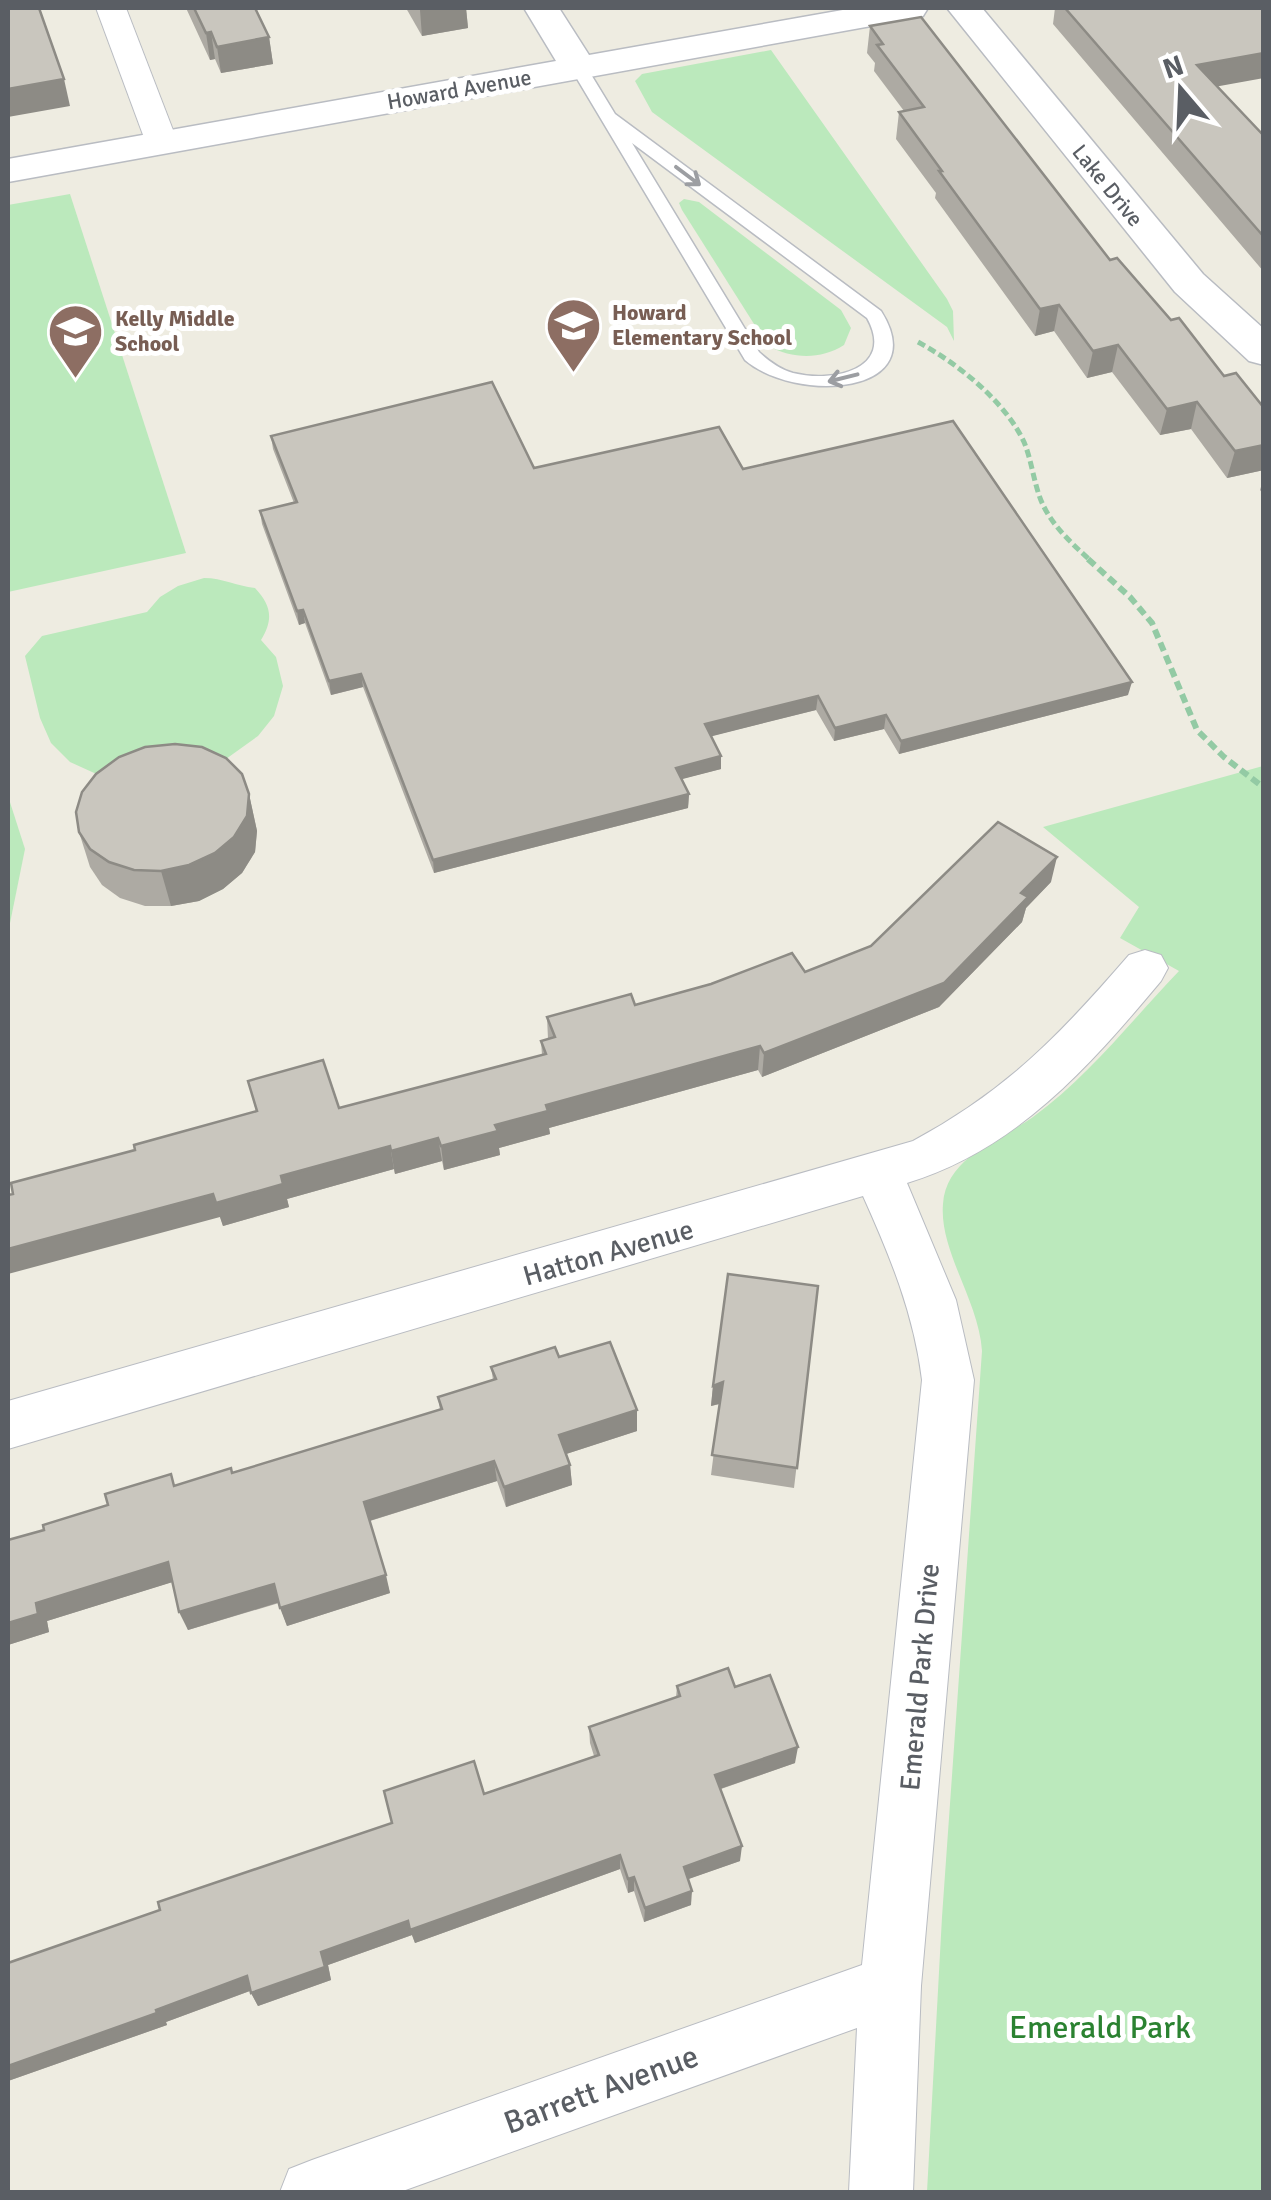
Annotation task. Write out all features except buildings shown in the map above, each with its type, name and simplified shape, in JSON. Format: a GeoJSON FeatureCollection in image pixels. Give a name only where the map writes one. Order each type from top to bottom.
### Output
{"type":"FeatureCollection","features":[{"type":"Feature","properties":{"kind":"street"},"geometry":{"type":"LineString","coordinates":[[111,8],[162,143]]}},
{"type":"Feature","properties":{"kind":"street"},"geometry":{"type":"LineString","coordinates":[[542,8],[578,67]]}},
{"type":"Feature","properties":{"kind":"street","name":"Howard Avenue"},"geometry":{"type":"LineString","coordinates":[[8,171],[910,8]]}},
{"type":"Feature","properties":{"kind":"street","name":"Lake Drive"},"geometry":{"type":"LineString","coordinates":[[964,8],[1190,283],[1264,352]]}},
{"type":"Feature","properties":{"kind":"street","name":"Hatton Avenue"},"geometry":{"type":"LineString","coordinates":[[8,1424],[926,1157],[993,1120],[1029,1092],[1073,1052],[1145,968]]}},
{"type":"Feature","properties":{"kind":"street","name":"Emerald Park Drive"},"geometry":{"type":"LineString","coordinates":[[878,1174],[932,1293],[944,1340],[948,1380],[890,1986],[881,2192]]}},
{"type":"Feature","properties":{"kind":"street","name":"Barrett Avenue"},"geometry":{"type":"LineString","coordinates":[[312,2192],[890,1986]]}},
{"type":"Feature","properties":{"kind":"lane"},"geometry":{"type":"LineString","coordinates":[[578,67],[752,356],[765,368],[807,382],[853,378],[872,369],[888,342],[874,315],[610,118]]}},
{"type":"Feature","properties":{"kind":"path"},"geometry":{"type":"LineString","coordinates":[[884,328],[934,350],[986,396],[1020,434],[1042,504],[1064,538],[1105,571],[1144,612],[1172,659],[1191,722],[1222,755],[1263,787]]}},
{"type":"Feature","properties":{"kind":"green space"},"geometry":{"type":"Polygon","coordinates":[[[771,50],[947,299],[953,311],[954,341],[947,327],[652,112],[635,81],[642,74],[771,50]]]}},
{"type":"Feature","properties":{"kind":"green space","name":"Kelly Middle School"},"geometry":{"type":"Polygon","coordinates":[[[70,194],[186,553],[8,592],[8,205],[70,194]]]}},
{"type":"Feature","properties":{"kind":"green space"},"geometry":{"type":"Polygon","coordinates":[[[684,199],[699,202],[841,310],[851,328],[844,345],[806,356],[768,346],[682,210],[679,203],[684,199]]]}},
{"type":"Feature","properties":{"kind":"green space"},"geometry":{"type":"Polygon","coordinates":[[[204,578],[255,588],[265,600],[269,619],[261,640],[276,657],[283,686],[274,716],[258,736],[219,764],[103,777],[70,762],[51,743],[40,718],[25,656],[42,636],[147,612],[160,597],[178,586],[204,578]]]}},
{"type":"Feature","properties":{"kind":"green space","name":"Emerald Park"},"geometry":{"type":"Polygon","coordinates":[[[1263,766],[1263,2192],[927,2192],[982,1351],[974,1314],[943,1222],[946,1188],[964,1162],[1033,1117],[1072,1084],[1179,971],[1120,938],[1139,907],[1043,827],[1263,766]]]}},
{"type":"Feature","properties":{"kind":"green space"},"geometry":{"type":"Polygon","coordinates":[[[8,796],[25,849],[8,933],[8,796]]]}},
{"type":"Feature","properties":{"kind":"place","name":"Howard Elementary School"},"geometry":{"type":"Point","coordinates":[573,374]}},
{"type":"Feature","properties":{"kind":"place","name":"Kelly Middle School"},"geometry":{"type":"Point","coordinates":[76,380]}}]}
